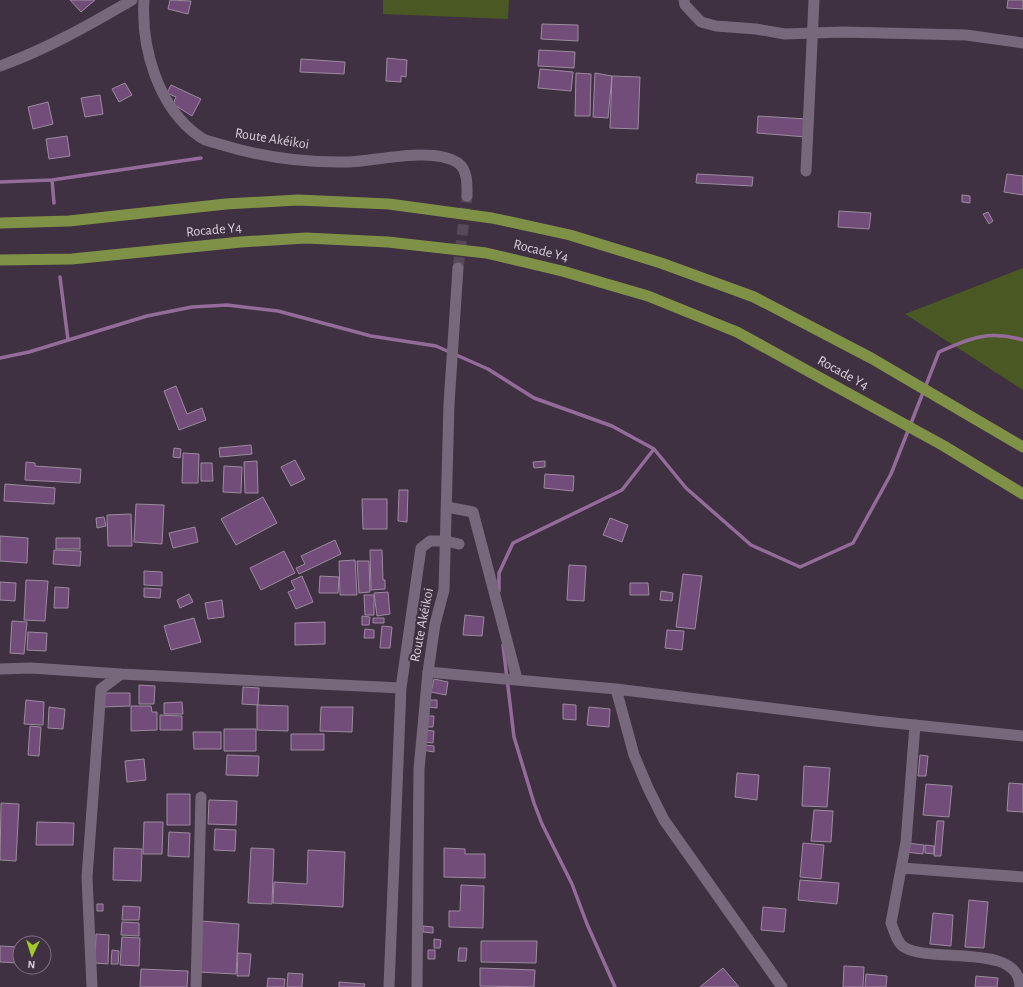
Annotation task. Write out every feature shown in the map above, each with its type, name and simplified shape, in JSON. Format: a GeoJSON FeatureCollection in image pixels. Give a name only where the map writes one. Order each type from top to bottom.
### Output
{"type":"FeatureCollection","features":[{"type":"Feature","properties":{"kind":"highway","name":"Rocade Y4"},"geometry":{"type":"LineString","coordinates":[[0,223],[69,221],[226,204],[298,200],[389,204],[492,218],[570,235],[661,263],[747,294],[871,358],[1023,447]]}},
{"type":"Feature","properties":{"kind":"highway","name":"Rocade Y4"},"geometry":{"type":"LineString","coordinates":[[0,260],[72,259],[241,242],[306,238],[388,242],[486,253],[562,271],[648,296],[737,332],[849,392],[944,446],[1023,494]]}},
{"type":"Feature","properties":{"kind":"street"},"geometry":{"type":"LineString","coordinates":[[0,66],[32,54],[68,37],[132,0]]}},
{"type":"Feature","properties":{"kind":"street","name":"Route Akéikoi"},"geometry":{"type":"LineString","coordinates":[[144,0],[144,30],[151,67],[168,103],[185,124],[200,138],[246,152],[299,160],[348,162],[435,154],[458,163],[464,171],[467,181],[467,196]]}},
{"type":"Feature","properties":{"kind":"street"},"geometry":{"type":"LineString","coordinates":[[684,0],[685,5],[701,22],[716,26],[756,29],[785,34],[842,32],[966,35],[1023,43]]}},
{"type":"Feature","properties":{"kind":"street"},"geometry":{"type":"LineString","coordinates":[[806,171],[814,0]]}},
{"type":"Feature","properties":{"kind":"street","name":"Route Akéikoi"},"geometry":{"type":"LineString","coordinates":[[418,987],[418,802],[428,672],[436,624],[444,590],[448,507],[449,404],[458,268]]}},
{"type":"Feature","properties":{"kind":"street"},"geometry":{"type":"LineString","coordinates":[[448,507],[473,512],[517,679]]}},
{"type":"Feature","properties":{"kind":"street"},"geometry":{"type":"LineString","coordinates":[[389,987],[401,688],[421,548],[430,541],[446,541],[459,544]]}},
{"type":"Feature","properties":{"kind":"street"},"geometry":{"type":"LineString","coordinates":[[0,669],[31,668],[401,688]]}},
{"type":"Feature","properties":{"kind":"street"},"geometry":{"type":"LineString","coordinates":[[428,672],[616,689],[916,725],[1023,736]]}},
{"type":"Feature","properties":{"kind":"street"},"geometry":{"type":"LineString","coordinates":[[92,987],[87,877],[101,689],[121,674]]}},
{"type":"Feature","properties":{"kind":"street"},"geometry":{"type":"LineString","coordinates":[[616,689],[634,755],[664,820],[782,987]]}},
{"type":"Feature","properties":{"kind":"street"},"geometry":{"type":"LineString","coordinates":[[916,725],[910,802],[902,868],[891,923],[896,936],[903,947],[927,953],[985,958],[1004,963],[1015,971],[1020,980],[1020,987]]}},
{"type":"Feature","properties":{"kind":"street"},"geometry":{"type":"LineString","coordinates":[[196,987],[201,798]]}},
{"type":"Feature","properties":{"kind":"street"},"geometry":{"type":"LineString","coordinates":[[902,868],[1023,877]]}},
{"type":"Feature","properties":{"kind":"green space"},"geometry":{"type":"Polygon","coordinates":[[[383,0],[509,0],[508,19],[383,14],[383,0]]]}},
{"type":"Feature","properties":{"kind":"green space"},"geometry":{"type":"Polygon","coordinates":[[[1023,268],[1023,390],[905,314],[1023,268]]]}},
{"type":"Feature","properties":{"kind":"building"},"geometry":{"type":"Polygon","coordinates":[[[70,0],[95,0],[81,12],[70,0]]]}},
{"type":"Feature","properties":{"kind":"building"},"geometry":{"type":"Polygon","coordinates":[[[170,0],[191,1],[188,14],[168,9],[170,0]]]}},
{"type":"Feature","properties":{"kind":"building"},"geometry":{"type":"Polygon","coordinates":[[[1008,0],[1023,0],[1023,9],[1007,8],[1008,0]]]}},
{"type":"Feature","properties":{"kind":"building"},"geometry":{"type":"Polygon","coordinates":[[[542,24],[578,25],[578,41],[541,39],[542,24]]]}},
{"type":"Feature","properties":{"kind":"building"},"geometry":{"type":"Polygon","coordinates":[[[539,50],[575,52],[574,68],[538,66],[539,50]]]}},
{"type":"Feature","properties":{"kind":"building"},"geometry":{"type":"Polygon","coordinates":[[[387,58],[407,60],[406,77],[401,76],[401,82],[386,81],[387,58]]]}},
{"type":"Feature","properties":{"kind":"building"},"geometry":{"type":"Polygon","coordinates":[[[301,59],[345,62],[344,74],[300,72],[301,59]]]}},
{"type":"Feature","properties":{"kind":"building"},"geometry":{"type":"Polygon","coordinates":[[[540,69],[573,72],[571,91],[538,88],[540,69]]]}},
{"type":"Feature","properties":{"kind":"building"},"geometry":{"type":"Polygon","coordinates":[[[576,73],[591,74],[590,116],[575,116],[576,73]]]}},
{"type":"Feature","properties":{"kind":"building"},"geometry":{"type":"Polygon","coordinates":[[[595,73],[612,76],[608,118],[593,117],[595,73]]]}},
{"type":"Feature","properties":{"kind":"building"},"geometry":{"type":"Polygon","coordinates":[[[612,76],[640,77],[638,129],[610,128],[612,76]]]}},
{"type":"Feature","properties":{"kind":"building"},"geometry":{"type":"Polygon","coordinates":[[[125,83],[132,95],[119,102],[112,89],[125,83]]]}},
{"type":"Feature","properties":{"kind":"building"},"geometry":{"type":"Polygon","coordinates":[[[171,85],[201,99],[192,116],[173,104],[176,97],[167,93],[171,85]]]}},
{"type":"Feature","properties":{"kind":"building"},"geometry":{"type":"Polygon","coordinates":[[[100,95],[103,114],[85,117],[81,98],[100,95]]]}},
{"type":"Feature","properties":{"kind":"building"},"geometry":{"type":"Polygon","coordinates":[[[48,102],[53,124],[33,129],[28,107],[48,102]]]}},
{"type":"Feature","properties":{"kind":"building"},"geometry":{"type":"Polygon","coordinates":[[[758,116],[807,119],[806,137],[757,133],[758,116]]]}},
{"type":"Feature","properties":{"kind":"building"},"geometry":{"type":"Polygon","coordinates":[[[67,136],[70,156],[49,159],[46,139],[67,136]]]}},
{"type":"Feature","properties":{"kind":"building"},"geometry":{"type":"Polygon","coordinates":[[[697,174],[753,177],[752,186],[696,183],[697,174]]]}},
{"type":"Feature","properties":{"kind":"building"},"geometry":{"type":"Polygon","coordinates":[[[1007,174],[1023,176],[1023,195],[1004,192],[1007,174]]]}},
{"type":"Feature","properties":{"kind":"building"},"geometry":{"type":"Polygon","coordinates":[[[962,195],[970,196],[970,203],[962,202],[962,195]]]}},
{"type":"Feature","properties":{"kind":"building"},"geometry":{"type":"Polygon","coordinates":[[[839,211],[871,213],[869,229],[838,227],[839,211]]]}},
{"type":"Feature","properties":{"kind":"building"},"geometry":{"type":"Polygon","coordinates":[[[988,212],[993,221],[989,224],[983,214],[988,212]]]}},
{"type":"Feature","properties":{"kind":"building"},"geometry":{"type":"Polygon","coordinates":[[[176,386],[187,414],[202,408],[206,420],[179,430],[164,391],[176,386]]]}},
{"type":"Feature","properties":{"kind":"building"},"geometry":{"type":"Polygon","coordinates":[[[251,445],[252,454],[220,457],[219,448],[251,445]]]}},
{"type":"Feature","properties":{"kind":"building"},"geometry":{"type":"Polygon","coordinates":[[[174,448],[181,449],[180,458],[173,457],[174,448]]]}},
{"type":"Feature","properties":{"kind":"building"},"geometry":{"type":"Polygon","coordinates":[[[183,453],[199,454],[198,483],[182,483],[183,453]]]}},
{"type":"Feature","properties":{"kind":"building"},"geometry":{"type":"Polygon","coordinates":[[[295,460],[305,479],[291,486],[281,467],[295,460]]]}},
{"type":"Feature","properties":{"kind":"building"},"geometry":{"type":"Polygon","coordinates":[[[257,461],[258,493],[245,493],[244,462],[257,461]]]}},
{"type":"Feature","properties":{"kind":"building"},"geometry":{"type":"Polygon","coordinates":[[[545,461],[545,467],[534,468],[533,462],[545,461]]]}},
{"type":"Feature","properties":{"kind":"building"},"geometry":{"type":"Polygon","coordinates":[[[26,462],[35,463],[35,466],[81,469],[80,483],[25,480],[26,462]]]}},
{"type":"Feature","properties":{"kind":"building"},"geometry":{"type":"Polygon","coordinates":[[[201,463],[212,463],[213,481],[201,481],[201,463]]]}},
{"type":"Feature","properties":{"kind":"building"},"geometry":{"type":"Polygon","coordinates":[[[224,466],[242,467],[241,493],[223,492],[224,466]]]}},
{"type":"Feature","properties":{"kind":"building"},"geometry":{"type":"Polygon","coordinates":[[[545,474],[574,476],[573,491],[544,488],[545,474]]]}},
{"type":"Feature","properties":{"kind":"building"},"geometry":{"type":"Polygon","coordinates":[[[5,484],[55,488],[54,504],[4,501],[5,484]]]}},
{"type":"Feature","properties":{"kind":"building"},"geometry":{"type":"Polygon","coordinates":[[[399,490],[408,490],[407,522],[398,521],[399,490]]]}},
{"type":"Feature","properties":{"kind":"building"},"geometry":{"type":"Polygon","coordinates":[[[263,497],[277,523],[236,545],[221,519],[263,497]]]}},
{"type":"Feature","properties":{"kind":"building"},"geometry":{"type":"Polygon","coordinates":[[[362,499],[387,499],[387,529],[363,529],[362,499]]]}},
{"type":"Feature","properties":{"kind":"building"},"geometry":{"type":"Polygon","coordinates":[[[136,504],[164,505],[162,544],[134,542],[136,504]]]}},
{"type":"Feature","properties":{"kind":"building"},"geometry":{"type":"Polygon","coordinates":[[[131,514],[132,546],[108,546],[107,515],[131,514]]]}},
{"type":"Feature","properties":{"kind":"building"},"geometry":{"type":"Polygon","coordinates":[[[104,517],[106,526],[97,528],[96,518],[104,517]]]}},
{"type":"Feature","properties":{"kind":"building"},"geometry":{"type":"Polygon","coordinates":[[[610,518],[628,525],[622,542],[603,535],[610,518]]]}},
{"type":"Feature","properties":{"kind":"building"},"geometry":{"type":"Polygon","coordinates":[[[195,527],[198,542],[173,548],[169,533],[195,527]]]}},
{"type":"Feature","properties":{"kind":"building"},"geometry":{"type":"Polygon","coordinates":[[[0,536],[28,538],[27,563],[0,561],[0,536]]]}},
{"type":"Feature","properties":{"kind":"building"},"geometry":{"type":"Polygon","coordinates":[[[56,538],[80,538],[80,549],[56,549],[56,538]]]}},
{"type":"Feature","properties":{"kind":"building"},"geometry":{"type":"Polygon","coordinates":[[[335,540],[341,554],[299,574],[296,568],[305,564],[301,556],[335,540]]]}},
{"type":"Feature","properties":{"kind":"building"},"geometry":{"type":"Polygon","coordinates":[[[54,550],[81,551],[80,566],[53,564],[54,550]]]}},
{"type":"Feature","properties":{"kind":"building"},"geometry":{"type":"Polygon","coordinates":[[[370,550],[382,550],[383,580],[385,580],[385,589],[371,590],[370,550]]]}},
{"type":"Feature","properties":{"kind":"building"},"geometry":{"type":"Polygon","coordinates":[[[284,551],[295,573],[261,590],[250,568],[284,551]]]}},
{"type":"Feature","properties":{"kind":"building"},"geometry":{"type":"Polygon","coordinates":[[[355,560],[357,595],[340,595],[339,561],[355,560]]]}},
{"type":"Feature","properties":{"kind":"building"},"geometry":{"type":"Polygon","coordinates":[[[357,561],[369,561],[370,592],[359,593],[357,561]]]}},
{"type":"Feature","properties":{"kind":"building"},"geometry":{"type":"Polygon","coordinates":[[[569,565],[586,566],[584,601],[567,600],[569,565]]]}},
{"type":"Feature","properties":{"kind":"building"},"geometry":{"type":"Polygon","coordinates":[[[144,571],[162,572],[162,586],[144,585],[144,571]]]}},
{"type":"Feature","properties":{"kind":"building"},"geometry":{"type":"Polygon","coordinates":[[[683,574],[702,576],[695,629],[676,627],[683,574]]]}},
{"type":"Feature","properties":{"kind":"building"},"geometry":{"type":"Polygon","coordinates":[[[302,576],[313,602],[296,609],[288,592],[295,589],[291,581],[302,576]]]}},
{"type":"Feature","properties":{"kind":"building"},"geometry":{"type":"Polygon","coordinates":[[[320,576],[339,577],[338,593],[319,593],[320,576]]]}},
{"type":"Feature","properties":{"kind":"building"},"geometry":{"type":"Polygon","coordinates":[[[26,580],[48,581],[45,621],[24,620],[26,580]]]}},
{"type":"Feature","properties":{"kind":"building"},"geometry":{"type":"Polygon","coordinates":[[[0,582],[16,583],[15,601],[0,600],[0,582]]]}},
{"type":"Feature","properties":{"kind":"building"},"geometry":{"type":"Polygon","coordinates":[[[630,583],[648,583],[649,595],[630,595],[630,583]]]}},
{"type":"Feature","properties":{"kind":"building"},"geometry":{"type":"Polygon","coordinates":[[[55,587],[69,588],[68,608],[54,608],[55,587]]]}},
{"type":"Feature","properties":{"kind":"building"},"geometry":{"type":"Polygon","coordinates":[[[144,588],[161,589],[160,598],[144,597],[144,588]]]}},
{"type":"Feature","properties":{"kind":"building"},"geometry":{"type":"Polygon","coordinates":[[[661,591],[673,593],[672,601],[660,600],[661,591]]]}},
{"type":"Feature","properties":{"kind":"building"},"geometry":{"type":"Polygon","coordinates":[[[388,592],[390,614],[377,616],[374,593],[388,592]]]}},
{"type":"Feature","properties":{"kind":"building"},"geometry":{"type":"Polygon","coordinates":[[[189,594],[193,602],[180,608],[177,600],[189,594]]]}},
{"type":"Feature","properties":{"kind":"building"},"geometry":{"type":"Polygon","coordinates":[[[364,595],[374,595],[374,615],[365,615],[364,595]]]}},
{"type":"Feature","properties":{"kind":"building"},"geometry":{"type":"Polygon","coordinates":[[[222,600],[224,617],[208,619],[205,603],[222,600]]]}},
{"type":"Feature","properties":{"kind":"building"},"geometry":{"type":"Polygon","coordinates":[[[465,615],[484,617],[482,636],[463,635],[465,615]]]}},
{"type":"Feature","properties":{"kind":"building"},"geometry":{"type":"Polygon","coordinates":[[[362,616],[370,617],[369,625],[362,625],[362,616]]]}},
{"type":"Feature","properties":{"kind":"building"},"geometry":{"type":"Polygon","coordinates":[[[194,618],[201,642],[171,650],[164,626],[194,618]]]}},
{"type":"Feature","properties":{"kind":"building"},"geometry":{"type":"Polygon","coordinates":[[[373,618],[384,618],[384,623],[373,623],[373,618]]]}},
{"type":"Feature","properties":{"kind":"building"},"geometry":{"type":"Polygon","coordinates":[[[12,621],[27,622],[24,654],[10,653],[12,621]]]}},
{"type":"Feature","properties":{"kind":"building"},"geometry":{"type":"Polygon","coordinates":[[[325,622],[325,644],[295,645],[295,623],[325,622]]]}},
{"type":"Feature","properties":{"kind":"building"},"geometry":{"type":"Polygon","coordinates":[[[382,626],[392,627],[390,648],[380,648],[382,626]]]}},
{"type":"Feature","properties":{"kind":"building"},"geometry":{"type":"Polygon","coordinates":[[[365,629],[374,630],[374,638],[364,638],[365,629]]]}},
{"type":"Feature","properties":{"kind":"building"},"geometry":{"type":"Polygon","coordinates":[[[667,630],[684,631],[682,650],[665,648],[667,630]]]}},
{"type":"Feature","properties":{"kind":"building"},"geometry":{"type":"Polygon","coordinates":[[[28,632],[47,633],[46,651],[27,650],[28,632]]]}},
{"type":"Feature","properties":{"kind":"building"},"geometry":{"type":"Polygon","coordinates":[[[434,679],[448,682],[446,695],[431,692],[434,679]]]}},
{"type":"Feature","properties":{"kind":"building"},"geometry":{"type":"Polygon","coordinates":[[[139,685],[155,686],[154,704],[139,704],[139,685]]]}},
{"type":"Feature","properties":{"kind":"building"},"geometry":{"type":"Polygon","coordinates":[[[243,687],[259,688],[258,705],[242,704],[243,687]]]}},
{"type":"Feature","properties":{"kind":"building"},"geometry":{"type":"Polygon","coordinates":[[[103,693],[130,693],[130,706],[103,707],[103,693]]]}},
{"type":"Feature","properties":{"kind":"building"},"geometry":{"type":"Polygon","coordinates":[[[26,700],[44,702],[43,725],[24,724],[26,700]]]}},
{"type":"Feature","properties":{"kind":"building"},"geometry":{"type":"Polygon","coordinates":[[[429,700],[437,700],[437,708],[429,707],[429,700]]]}},
{"type":"Feature","properties":{"kind":"building"},"geometry":{"type":"Polygon","coordinates":[[[182,702],[183,714],[164,714],[164,703],[182,702]]]}},
{"type":"Feature","properties":{"kind":"building"},"geometry":{"type":"Polygon","coordinates":[[[563,704],[576,705],[576,720],[563,719],[563,704]]]}},
{"type":"Feature","properties":{"kind":"building"},"geometry":{"type":"Polygon","coordinates":[[[257,705],[288,706],[288,731],[257,730],[257,705]]]}},
{"type":"Feature","properties":{"kind":"building"},"geometry":{"type":"Polygon","coordinates":[[[131,706],[151,706],[152,712],[157,712],[157,730],[131,731],[131,706]]]}},
{"type":"Feature","properties":{"kind":"building"},"geometry":{"type":"Polygon","coordinates":[[[49,707],[65,709],[63,729],[48,728],[49,707]]]}},
{"type":"Feature","properties":{"kind":"building"},"geometry":{"type":"Polygon","coordinates":[[[321,707],[353,707],[352,732],[320,731],[321,707]]]}},
{"type":"Feature","properties":{"kind":"building"},"geometry":{"type":"Polygon","coordinates":[[[589,707],[610,709],[609,727],[587,725],[589,707]]]}},
{"type":"Feature","properties":{"kind":"building"},"geometry":{"type":"Polygon","coordinates":[[[160,715],[182,716],[182,730],[160,730],[160,715]]]}},
{"type":"Feature","properties":{"kind":"building"},"geometry":{"type":"Polygon","coordinates":[[[427,716],[434,716],[433,727],[426,727],[427,716]]]}},
{"type":"Feature","properties":{"kind":"building"},"geometry":{"type":"Polygon","coordinates":[[[30,726],[41,727],[39,756],[28,755],[30,726]]]}},
{"type":"Feature","properties":{"kind":"building"},"geometry":{"type":"Polygon","coordinates":[[[224,729],[256,729],[256,751],[224,751],[224,729]]]}},
{"type":"Feature","properties":{"kind":"building"},"geometry":{"type":"Polygon","coordinates":[[[425,730],[434,731],[433,743],[425,742],[425,730]]]}},
{"type":"Feature","properties":{"kind":"building"},"geometry":{"type":"Polygon","coordinates":[[[193,732],[221,732],[221,749],[194,749],[193,732]]]}},
{"type":"Feature","properties":{"kind":"building"},"geometry":{"type":"Polygon","coordinates":[[[291,734],[324,734],[324,750],[291,750],[291,734]]]}},
{"type":"Feature","properties":{"kind":"building"},"geometry":{"type":"Polygon","coordinates":[[[424,745],[434,746],[434,752],[423,750],[424,745]]]}},
{"type":"Feature","properties":{"kind":"building"},"geometry":{"type":"Polygon","coordinates":[[[227,755],[259,756],[258,776],[226,775],[227,755]]]}},
{"type":"Feature","properties":{"kind":"building"},"geometry":{"type":"Polygon","coordinates":[[[920,755],[928,756],[926,776],[918,776],[920,755]]]}},
{"type":"Feature","properties":{"kind":"building"},"geometry":{"type":"Polygon","coordinates":[[[144,759],[146,780],[127,782],[125,761],[144,759]]]}},
{"type":"Feature","properties":{"kind":"building"},"geometry":{"type":"Polygon","coordinates":[[[804,766],[830,768],[827,807],[802,806],[804,766]]]}},
{"type":"Feature","properties":{"kind":"building"},"geometry":{"type":"Polygon","coordinates":[[[737,773],[759,775],[757,800],[735,797],[737,773]]]}},
{"type":"Feature","properties":{"kind":"building"},"geometry":{"type":"Polygon","coordinates":[[[1009,783],[1023,784],[1023,812],[1007,811],[1009,783]]]}},
{"type":"Feature","properties":{"kind":"building"},"geometry":{"type":"Polygon","coordinates":[[[926,784],[952,786],[949,817],[923,815],[926,784]]]}},
{"type":"Feature","properties":{"kind":"building"},"geometry":{"type":"Polygon","coordinates":[[[167,794],[190,794],[190,825],[167,825],[167,794]]]}},
{"type":"Feature","properties":{"kind":"building"},"geometry":{"type":"Polygon","coordinates":[[[209,800],[237,801],[236,825],[208,824],[209,800]]]}},
{"type":"Feature","properties":{"kind":"building"},"geometry":{"type":"Polygon","coordinates":[[[1,803],[19,804],[16,861],[0,860],[1,803]]]}},
{"type":"Feature","properties":{"kind":"building"},"geometry":{"type":"Polygon","coordinates":[[[814,810],[833,811],[831,842],[811,841],[814,810]]]}},
{"type":"Feature","properties":{"kind":"building"},"geometry":{"type":"Polygon","coordinates":[[[937,821],[944,821],[941,856],[934,856],[937,821]]]}},
{"type":"Feature","properties":{"kind":"building"},"geometry":{"type":"Polygon","coordinates":[[[37,822],[74,823],[73,845],[36,845],[37,822]]]}},
{"type":"Feature","properties":{"kind":"building"},"geometry":{"type":"Polygon","coordinates":[[[144,822],[163,822],[162,854],[143,854],[144,822]]]}},
{"type":"Feature","properties":{"kind":"building"},"geometry":{"type":"Polygon","coordinates":[[[215,829],[236,830],[235,851],[214,850],[215,829]]]}},
{"type":"Feature","properties":{"kind":"building"},"geometry":{"type":"Polygon","coordinates":[[[169,832],[190,833],[189,857],[168,856],[169,832]]]}},
{"type":"Feature","properties":{"kind":"building"},"geometry":{"type":"Polygon","coordinates":[[[803,843],[824,845],[821,879],[800,877],[803,843]]]}},
{"type":"Feature","properties":{"kind":"building"},"geometry":{"type":"Polygon","coordinates":[[[907,843],[924,845],[923,854],[906,852],[907,843]]]}},
{"type":"Feature","properties":{"kind":"building"},"geometry":{"type":"Polygon","coordinates":[[[925,845],[934,846],[934,854],[925,853],[925,845]]]}},
{"type":"Feature","properties":{"kind":"building"},"geometry":{"type":"Polygon","coordinates":[[[114,848],[142,849],[141,881],[113,880],[114,848]]]}},
{"type":"Feature","properties":{"kind":"building"},"geometry":{"type":"Polygon","coordinates":[[[251,848],[274,849],[272,904],[248,903],[251,848]]]}},
{"type":"Feature","properties":{"kind":"building"},"geometry":{"type":"Polygon","coordinates":[[[444,848],[465,849],[465,854],[485,854],[485,878],[444,877],[444,848]]]}},
{"type":"Feature","properties":{"kind":"building"},"geometry":{"type":"Polygon","coordinates":[[[308,850],[345,852],[343,907],[273,903],[274,882],[307,884],[308,850]]]}},
{"type":"Feature","properties":{"kind":"building"},"geometry":{"type":"Polygon","coordinates":[[[800,880],[839,883],[837,904],[798,900],[800,880]]]}},
{"type":"Feature","properties":{"kind":"building"},"geometry":{"type":"Polygon","coordinates":[[[461,885],[484,886],[483,928],[449,927],[449,911],[460,911],[461,885]]]}},
{"type":"Feature","properties":{"kind":"building"},"geometry":{"type":"Polygon","coordinates":[[[969,900],[988,902],[984,948],[965,947],[969,900]]]}},
{"type":"Feature","properties":{"kind":"building"},"geometry":{"type":"Polygon","coordinates":[[[97,904],[103,904],[103,911],[97,911],[97,904]]]}},
{"type":"Feature","properties":{"kind":"building"},"geometry":{"type":"Polygon","coordinates":[[[123,906],[140,907],[139,920],[122,920],[123,906]]]}},
{"type":"Feature","properties":{"kind":"building"},"geometry":{"type":"Polygon","coordinates":[[[763,907],[786,909],[784,932],[761,930],[763,907]]]}},
{"type":"Feature","properties":{"kind":"building"},"geometry":{"type":"Polygon","coordinates":[[[933,913],[953,915],[951,946],[930,944],[933,913]]]}},
{"type":"Feature","properties":{"kind":"building"},"geometry":{"type":"Polygon","coordinates":[[[201,921],[239,924],[236,974],[198,972],[201,921]]]}},
{"type":"Feature","properties":{"kind":"building"},"geometry":{"type":"Polygon","coordinates":[[[122,922],[139,923],[139,936],[121,935],[122,922]]]}},
{"type":"Feature","properties":{"kind":"building"},"geometry":{"type":"Polygon","coordinates":[[[423,926],[433,927],[433,933],[423,932],[423,926]]]}},
{"type":"Feature","properties":{"kind":"building"},"geometry":{"type":"Polygon","coordinates":[[[96,934],[109,935],[108,964],[95,963],[96,934]]]}},
{"type":"Feature","properties":{"kind":"building"},"geometry":{"type":"Polygon","coordinates":[[[122,937],[140,938],[139,966],[120,965],[122,937]]]}},
{"type":"Feature","properties":{"kind":"building"},"geometry":{"type":"Polygon","coordinates":[[[434,939],[441,940],[440,948],[434,948],[434,939]]]}},
{"type":"Feature","properties":{"kind":"building"},"geometry":{"type":"Polygon","coordinates":[[[481,941],[537,941],[536,963],[481,962],[481,941]]]}},
{"type":"Feature","properties":{"kind":"building"},"geometry":{"type":"Polygon","coordinates":[[[0,946],[12,947],[12,963],[0,962],[0,946]]]}},
{"type":"Feature","properties":{"kind":"building"},"geometry":{"type":"Polygon","coordinates":[[[459,948],[467,948],[466,961],[458,961],[459,948]]]}},
{"type":"Feature","properties":{"kind":"building"},"geometry":{"type":"Polygon","coordinates":[[[112,950],[119,951],[118,964],[111,964],[112,950]]]}},
{"type":"Feature","properties":{"kind":"building"},"geometry":{"type":"Polygon","coordinates":[[[428,950],[435,950],[435,959],[428,959],[428,950]]]}},
{"type":"Feature","properties":{"kind":"building"},"geometry":{"type":"Polygon","coordinates":[[[238,953],[251,954],[249,976],[237,976],[238,953]]]}},
{"type":"Feature","properties":{"kind":"building"},"geometry":{"type":"Polygon","coordinates":[[[844,966],[864,967],[863,987],[843,987],[844,966]]]}},
{"type":"Feature","properties":{"kind":"building"},"geometry":{"type":"Polygon","coordinates":[[[480,968],[535,970],[534,987],[480,986],[480,968]]]}},
{"type":"Feature","properties":{"kind":"building"},"geometry":{"type":"Polygon","coordinates":[[[723,968],[739,987],[700,987],[723,968]]]}},
{"type":"Feature","properties":{"kind":"building"},"geometry":{"type":"Polygon","coordinates":[[[141,969],[188,971],[187,987],[140,987],[141,969]]]}},
{"type":"Feature","properties":{"kind":"building"},"geometry":{"type":"Polygon","coordinates":[[[288,973],[303,974],[302,987],[287,987],[288,973]]]}},
{"type":"Feature","properties":{"kind":"building"},"geometry":{"type":"Polygon","coordinates":[[[866,974],[887,976],[886,987],[865,987],[866,974]]]}},
{"type":"Feature","properties":{"kind":"building"},"geometry":{"type":"Polygon","coordinates":[[[976,976],[998,978],[997,987],[975,987],[976,976]]]}},
{"type":"Feature","properties":{"kind":"building"},"geometry":{"type":"Polygon","coordinates":[[[268,978],[285,979],[284,987],[267,987],[268,978]]]}},
{"type":"Feature","properties":{"kind":"building"},"geometry":{"type":"Polygon","coordinates":[[[339,982],[365,984],[364,987],[339,987],[339,982]]]}},
{"type":"Feature","properties":{"kind":"waterway"},"geometry":{"type":"LineString","coordinates":[[0,182],[52,180],[201,158]]}},
{"type":"Feature","properties":{"kind":"waterway"},"geometry":{"type":"LineString","coordinates":[[52,180],[54,203]]}},
{"type":"Feature","properties":{"kind":"waterway"},"geometry":{"type":"LineString","coordinates":[[60,277],[68,340]]}},
{"type":"Feature","properties":{"kind":"waterway"},"geometry":{"type":"LineString","coordinates":[[0,358],[29,352],[147,316],[192,307],[227,305],[278,311],[371,336],[436,346],[488,369],[534,398],[612,426],[654,449],[686,488],[751,545],[800,567],[853,543],[891,474],[939,352],[970,339],[980,337],[1000,336],[1023,340]]}},
{"type":"Feature","properties":{"kind":"waterway"},"geometry":{"type":"LineString","coordinates":[[499,591],[499,573],[513,543],[622,490],[654,449]]}},
{"type":"Feature","properties":{"kind":"waterway"},"geometry":{"type":"LineString","coordinates":[[503,645],[514,737],[534,803],[542,824],[572,884],[587,924],[615,987]]}},
{"type":"Feature","properties":{"kind":"tunnel"},"geometry":{"type":"LineString","coordinates":[[458,268],[467,196]]}}]}
